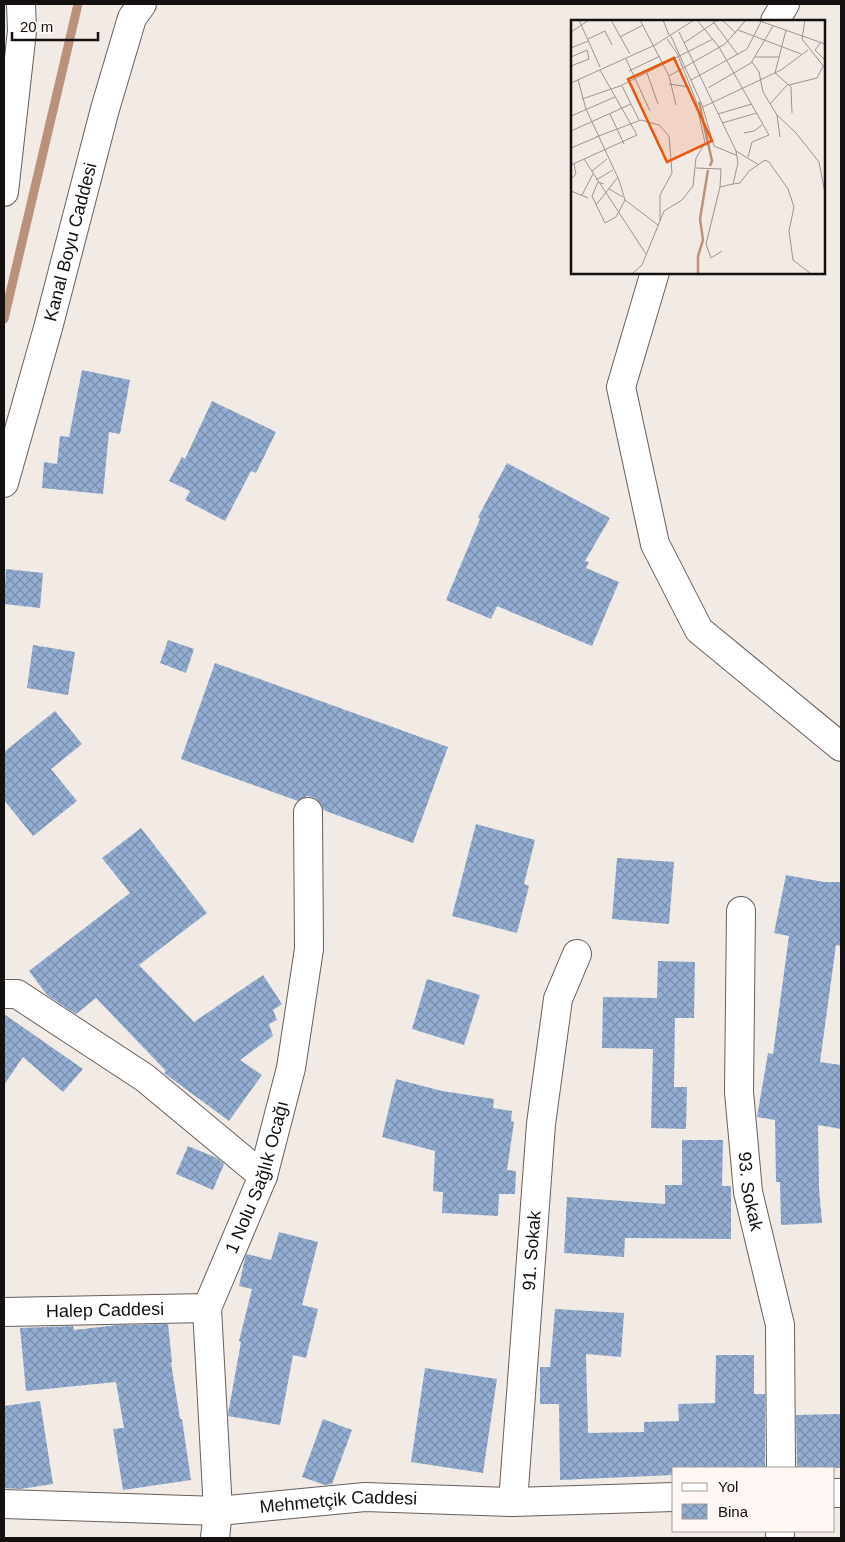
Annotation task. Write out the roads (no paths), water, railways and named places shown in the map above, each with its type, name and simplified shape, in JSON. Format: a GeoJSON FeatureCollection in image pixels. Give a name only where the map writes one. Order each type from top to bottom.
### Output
{"type":"FeatureCollection","features":[{"type":"Feature","properties":{"kind":"street"},"geometry":{"type":"LineString","coordinates":[[4,192],[22,31],[21,4]]}},
{"type":"Feature","properties":{"kind":"street","name":"Kanal Boyu Caddesi"},"geometry":{"type":"LineString","coordinates":[[4,483],[48,328],[105,109],[132,18],[142,4]]}},
{"type":"Feature","properties":{"kind":"street"},"geometry":{"type":"LineString","coordinates":[[776,20],[785,4]]}},
{"type":"Feature","properties":{"kind":"street"},"geometry":{"type":"LineString","coordinates":[[654,274],[620,387],[655,544],[699,630],[841,747]]}},
{"type":"Feature","properties":{"kind":"street","name":"1 Nolu Sağlık Ocağı"},"geometry":{"type":"LineString","coordinates":[[215,1538],[218,1511],[207,1308],[263,1176],[291,1068],[309,949],[308,812]]}},
{"type":"Feature","properties":{"kind":"street","name":"93. Sokak"},"geometry":{"type":"LineString","coordinates":[[741,911],[739,1092],[748,1192],[780,1325],[781,1467]]}},
{"type":"Feature","properties":{"kind":"street","name":"91. Sokak"},"geometry":{"type":"LineString","coordinates":[[513,1502],[540,1124],[558,999],[577,954]]}},
{"type":"Feature","properties":{"kind":"street"},"geometry":{"type":"LineString","coordinates":[[4,994],[17,994],[145,1078],[263,1176]]}},
{"type":"Feature","properties":{"kind":"street","name":"Halep Caddesi"},"geometry":{"type":"LineString","coordinates":[[4,1312],[207,1308]]}},
{"type":"Feature","properties":{"kind":"street","name":"Mehmetçik Caddesi"},"geometry":{"type":"LineString","coordinates":[[4,1504],[218,1511],[365,1497],[513,1502],[672,1497]]}},
{"type":"Feature","properties":{"kind":"waterway"},"geometry":{"type":"LineString","coordinates":[[4,319],[78,4]]}}]}
